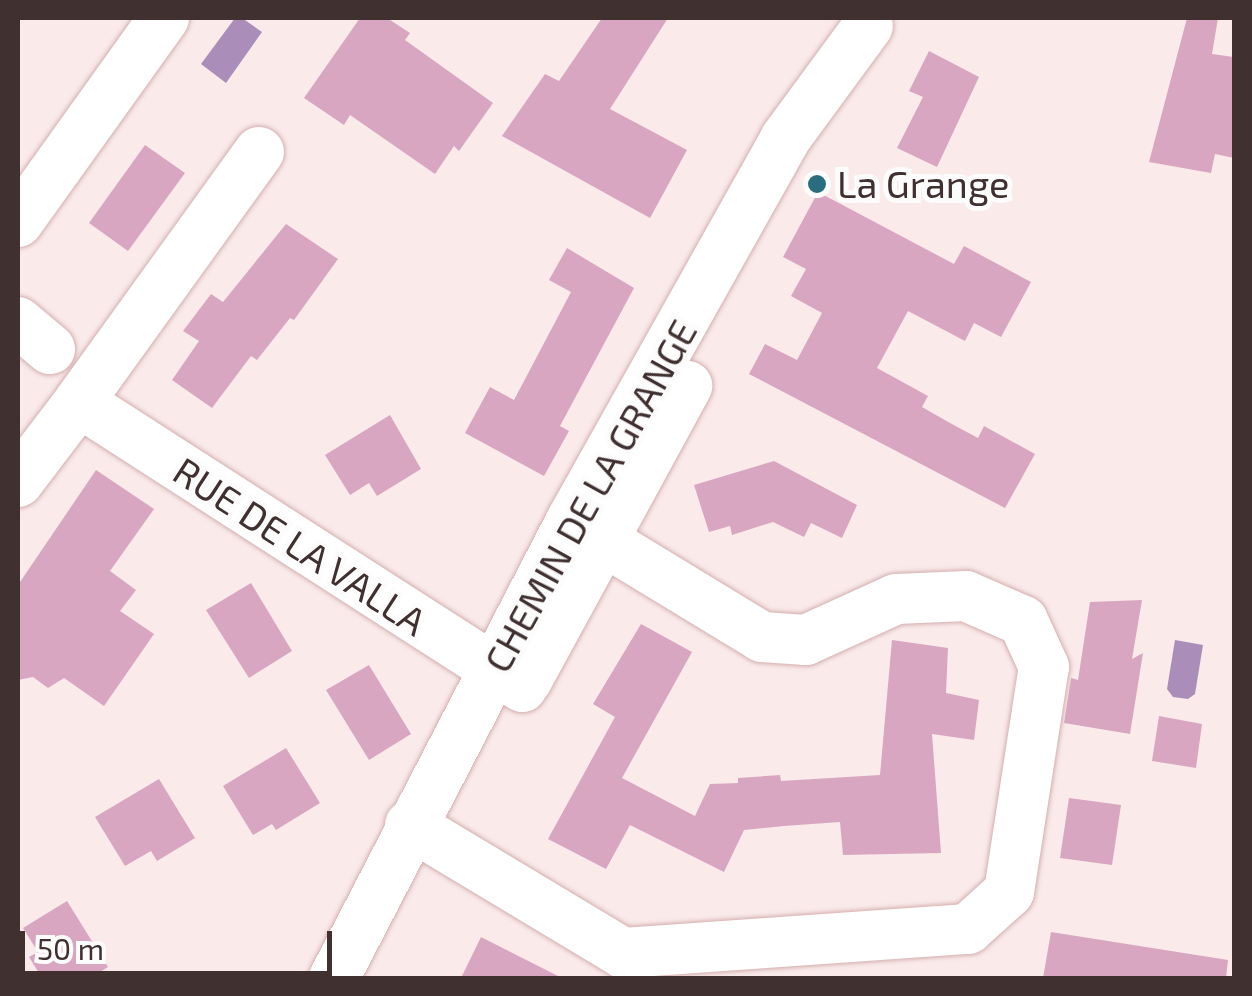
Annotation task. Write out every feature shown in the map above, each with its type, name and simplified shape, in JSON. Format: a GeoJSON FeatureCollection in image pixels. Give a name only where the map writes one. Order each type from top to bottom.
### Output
{"type":"FeatureCollection","features":[{"type":"Feature","properties":{"kind":"street"},"geometry":{"type":"LineString","coordinates":[[18,222],[164,18]]}},
{"type":"Feature","properties":{"kind":"street","name":"CHEMIN DE LA GRANGE"},"geometry":{"type":"LineString","coordinates":[[334,978],[372,910],[424,833],[587,529],[716,334],[870,22]]}},
{"type":"Feature","properties":{"kind":"street"},"geometry":{"type":"LineString","coordinates":[[18,482],[260,152]]}},
{"type":"Feature","properties":{"kind":"street","name":"RUE DE LA VALLA"},"geometry":{"type":"LineString","coordinates":[[79,402],[508,679]]}},
{"type":"Feature","properties":{"kind":"street"},"geometry":{"type":"LineString","coordinates":[[424,833],[623,954],[968,928],[1009,892],[1044,667],[1022,621],[966,596],[896,599],[806,640],[762,637],[587,529]]}},
{"type":"Feature","properties":{"kind":"street","name":"CHEMIN DE LA GRANGE"},"geometry":{"type":"LineString","coordinates":[[365,978],[424,833]]}},
{"type":"Feature","properties":{"kind":"shaded area"},"geometry":{"type":"Polygon","coordinates":[[[235,18],[242,18],[262,32],[226,83],[201,64],[235,18]]]}},
{"type":"Feature","properties":{"kind":"shaded area"},"geometry":{"type":"Polygon","coordinates":[[[1175,640],[1203,645],[1195,694],[1188,699],[1173,697],[1167,689],[1175,640]]]}},
{"type":"Feature","properties":{"kind":"building"},"geometry":{"type":"Polygon","coordinates":[[[360,18],[387,18],[410,33],[405,40],[493,103],[459,151],[454,146],[435,174],[350,115],[344,125],[304,98],[360,18]]]}},
{"type":"Feature","properties":{"kind":"building"},"geometry":{"type":"Polygon","coordinates":[[[602,18],[668,18],[610,109],[687,150],[650,218],[502,136],[545,74],[559,81],[602,18]]]}},
{"type":"Feature","properties":{"kind":"building"},"geometry":{"type":"Polygon","coordinates":[[[1187,18],[1218,18],[1212,54],[1234,57],[1234,158],[1215,154],[1211,173],[1149,162],[1187,18]]]}},
{"type":"Feature","properties":{"kind":"building"},"geometry":{"type":"Polygon","coordinates":[[[929,51],[979,77],[937,167],[897,148],[923,97],[909,91],[929,51]]]}},
{"type":"Feature","properties":{"kind":"building"},"geometry":{"type":"Polygon","coordinates":[[[145,145],[185,173],[128,251],[89,223],[145,145]]]}},
{"type":"Feature","properties":{"kind":"building"},"geometry":{"type":"Polygon","coordinates":[[[818,192],[954,264],[964,246],[1031,282],[1001,337],[974,323],[965,341],[908,311],[877,368],[928,396],[922,407],[950,423],[978,438],[984,426],[1035,454],[1005,508],[749,374],[765,344],[797,360],[822,313],[791,296],[806,269],[783,257],[818,192]]]}},
{"type":"Feature","properties":{"kind":"building"},"geometry":{"type":"Polygon","coordinates":[[[286,224],[338,259],[294,320],[290,318],[257,360],[251,356],[212,408],[172,380],[199,341],[183,331],[211,294],[223,302],[286,224]]]}},
{"type":"Feature","properties":{"kind":"building"},"geometry":{"type":"Polygon","coordinates":[[[567,248],[634,288],[560,426],[569,431],[544,476],[465,433],[490,387],[514,400],[571,292],[549,280],[567,248]]]}},
{"type":"Feature","properties":{"kind":"building"},"geometry":{"type":"Polygon","coordinates":[[[390,415],[421,469],[377,496],[369,483],[350,495],[325,455],[390,415]]]}},
{"type":"Feature","properties":{"kind":"building"},"geometry":{"type":"Polygon","coordinates":[[[774,461],[857,505],[842,538],[811,523],[804,537],[773,522],[732,535],[730,526],[709,532],[694,485],[774,461]]]}},
{"type":"Feature","properties":{"kind":"building"},"geometry":{"type":"Polygon","coordinates":[[[96,470],[154,509],[110,571],[136,590],[120,611],[154,634],[104,706],[64,678],[48,688],[33,677],[18,680],[18,585],[96,470]]]}},
{"type":"Feature","properties":{"kind":"building"},"geometry":{"type":"Polygon","coordinates":[[[251,583],[292,651],[249,678],[206,610],[251,583]]]}},
{"type":"Feature","properties":{"kind":"building"},"geometry":{"type":"Polygon","coordinates":[[[1142,600],[1132,659],[1143,653],[1130,734],[1064,723],[1071,678],[1078,680],[1090,602],[1142,600]]]}},
{"type":"Feature","properties":{"kind":"building"},"geometry":{"type":"Polygon","coordinates":[[[641,624],[692,652],[622,778],[695,816],[710,784],[780,775],[781,781],[880,775],[892,640],[948,648],[946,693],[979,700],[974,740],[932,734],[941,853],[843,855],[840,822],[784,826],[744,830],[724,872],[630,825],[606,869],[548,839],[615,717],[593,704],[641,624]]]}},
{"type":"Feature","properties":{"kind":"building"},"geometry":{"type":"Polygon","coordinates":[[[369,665],[411,734],[369,760],[326,690],[369,665]]]}},
{"type":"Feature","properties":{"kind":"building"},"geometry":{"type":"Polygon","coordinates":[[[1159,716],[1202,724],[1196,768],[1152,761],[1159,716]]]}},
{"type":"Feature","properties":{"kind":"building"},"geometry":{"type":"Polygon","coordinates":[[[286,748],[320,803],[276,830],[272,824],[253,835],[223,786],[286,748]]]}},
{"type":"Feature","properties":{"kind":"building"},"geometry":{"type":"Polygon","coordinates":[[[159,779],[195,838],[157,861],[151,851],[125,866],[95,817],[159,779]]]}},
{"type":"Feature","properties":{"kind":"building"},"geometry":{"type":"Polygon","coordinates":[[[1069,798],[1121,805],[1112,865],[1060,858],[1069,798]]]}},
{"type":"Feature","properties":{"kind":"building"},"geometry":{"type":"Polygon","coordinates":[[[67,901],[108,967],[91,978],[42,978],[29,957],[38,952],[23,928],[67,901]]]}},
{"type":"Feature","properties":{"kind":"building"},"geometry":{"type":"Polygon","coordinates":[[[1051,932],[1228,960],[1226,978],[1043,978],[1051,932]]]}},
{"type":"Feature","properties":{"kind":"building"},"geometry":{"type":"Polygon","coordinates":[[[481,937],[562,978],[461,978],[481,937]]]}},
{"type":"Feature","properties":{"kind":"place","name":"La Grange"},"geometry":{"type":"Point","coordinates":[817,184]}}]}
